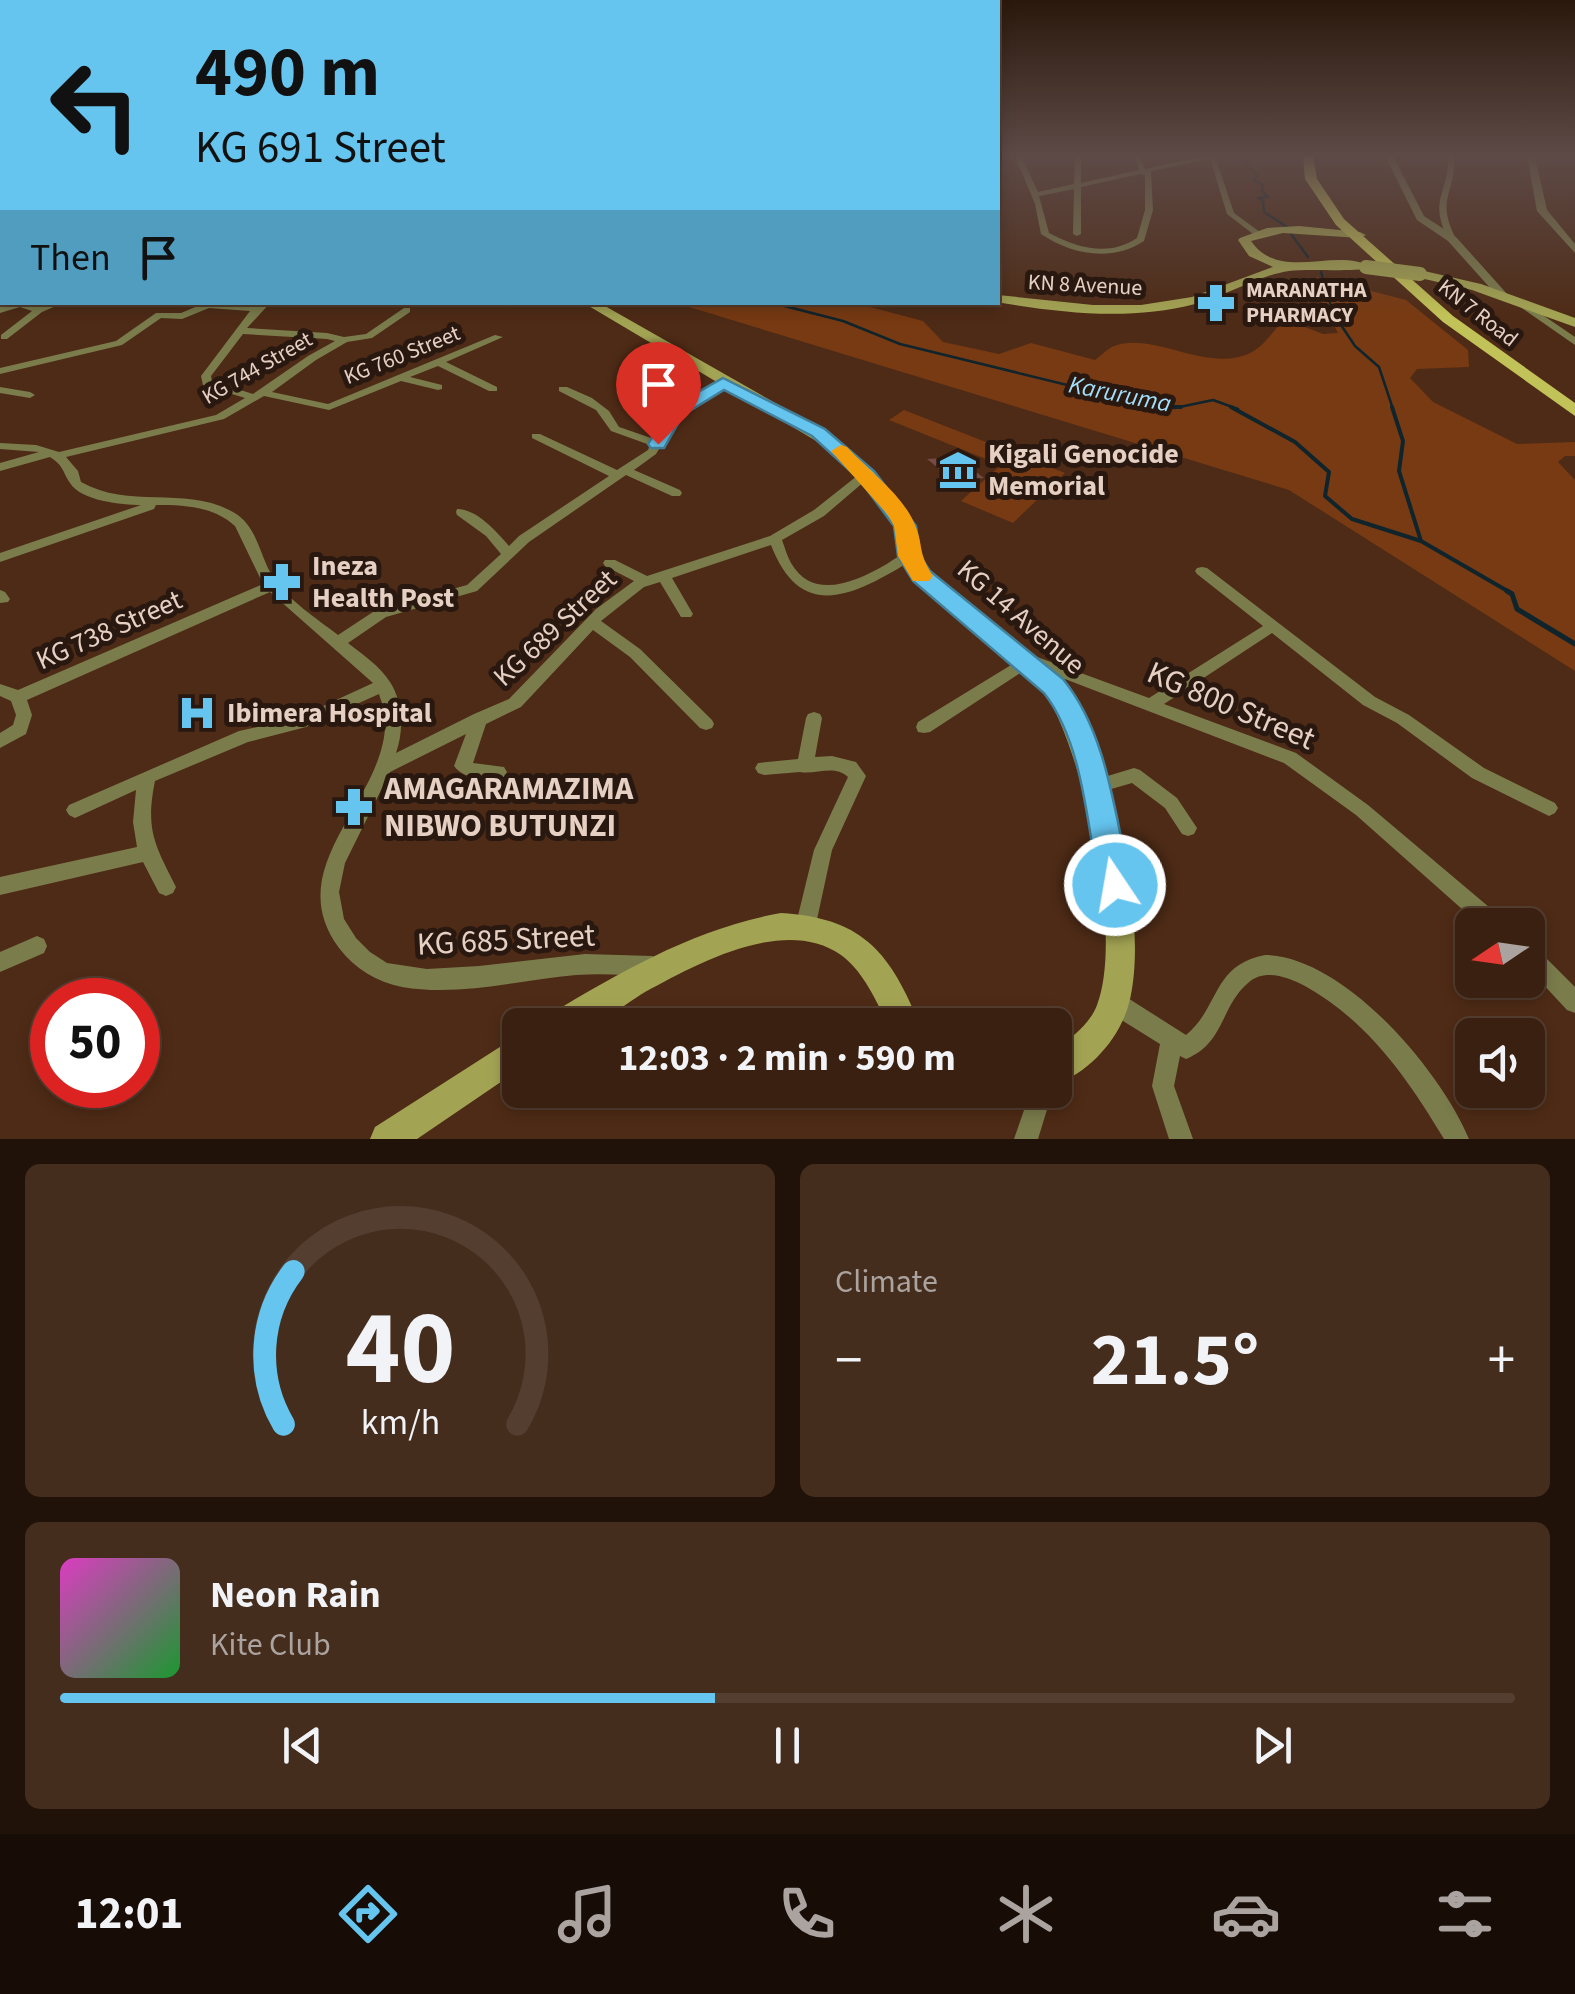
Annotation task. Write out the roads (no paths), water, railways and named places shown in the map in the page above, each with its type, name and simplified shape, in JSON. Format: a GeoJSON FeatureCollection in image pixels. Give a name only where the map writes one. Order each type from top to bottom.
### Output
{"type":"FeatureCollection","features":[{"type":"Feature","properties":{"kind":"main road"},"geometry":{"type":"LineString","coordinates":[[1328,232],[1340,222],[1331,209]]}},
{"type":"Feature","properties":{"kind":"main road","name":"KN 7 Road"},"geometry":{"type":"LineString","coordinates":[[1340,222],[1448,320],[1575,411]]}},
{"type":"Feature","properties":{"kind":"main road"},"geometry":{"type":"LineString","coordinates":[[1284,268],[1248,250],[1244,240],[1256,232],[1328,232],[1359,239]]}},
{"type":"Feature","properties":{"kind":"main road"},"geometry":{"type":"LineString","coordinates":[[1307,232],[1359,239]]}},
{"type":"Feature","properties":{"kind":"main road","name":"KN 8 Avenue"},"geometry":{"type":"LineString","coordinates":[[1000,299],[1096,310],[1146,309],[1190,302],[1284,268],[1317,264],[1420,274],[1499,291],[1522,304],[1575,323]]}},
{"type":"Feature","properties":{"kind":"main road","name":"KG 14 Avenue"},"geometry":{"type":"LineString","coordinates":[[593,305],[723,383],[818,432],[866,475],[905,526],[909,556],[938,593],[1021,658],[1068,704],[1094,786],[1115,885],[1118,949],[1114,1002],[1098,1033],[1084,1051],[1072,1058]]}},
{"type":"Feature","properties":{"kind":"main road"},"geometry":{"type":"LineString","coordinates":[[591,1008],[711,944],[752,932],[806,924],[846,941],[866,958],[896,1008]]}},
{"type":"Feature","properties":{"kind":"main road"},"geometry":{"type":"LineString","coordinates":[[387,1139],[502,1062]]}},
{"type":"Feature","properties":{"kind":"street"},"geometry":{"type":"LineString","coordinates":[[1039,209],[1046,236],[1079,249],[1113,252],[1136,244],[1146,231],[1146,209]]}},
{"type":"Feature","properties":{"kind":"street"},"geometry":{"type":"LineString","coordinates":[[1076,234],[1077,209]]}},
{"type":"Feature","properties":{"kind":"street"},"geometry":{"type":"LineString","coordinates":[[1229,209],[1256,232]]}},
{"type":"Feature","properties":{"kind":"street"},"geometry":{"type":"LineString","coordinates":[[1416,209],[1420,218],[1452,239]]}},
{"type":"Feature","properties":{"kind":"street"},"geometry":{"type":"LineString","coordinates":[[1441,209],[1440,218],[1452,239],[1499,291]]}},
{"type":"Feature","properties":{"kind":"street"},"geometry":{"type":"LineString","coordinates":[[1542,209],[1575,250]]}},
{"type":"Feature","properties":{"kind":"street"},"geometry":{"type":"LineString","coordinates":[[1522,304],[1575,342]]}},
{"type":"Feature","properties":{"kind":"street"},"geometry":{"type":"LineString","coordinates":[[28,305],[39,310]]}},
{"type":"Feature","properties":{"kind":"street"},"geometry":{"type":"LineString","coordinates":[[4,337],[39,310],[53,305]]}},
{"type":"Feature","properties":{"kind":"street"},"geometry":{"type":"LineString","coordinates":[[0,371],[119,343],[159,315],[182,316],[208,305],[254,309],[261,305]]}},
{"type":"Feature","properties":{"kind":"street"},"geometry":{"type":"LineString","coordinates":[[254,309],[244,330],[315,334],[344,340]]}},
{"type":"Feature","properties":{"kind":"street","name":"KG 744 Street"},"geometry":{"type":"LineString","coordinates":[[0,467],[210,420],[258,395],[344,340],[369,336],[407,310]]}},
{"type":"Feature","properties":{"kind":"street","name":"KG 760 Street"},"geometry":{"type":"LineString","coordinates":[[244,330],[206,376],[207,383],[215,388],[327,407],[498,337]]}},
{"type":"Feature","properties":{"kind":"street"},"geometry":{"type":"LineString","coordinates":[[438,362],[493,389]]}},
{"type":"Feature","properties":{"kind":"street"},"geometry":{"type":"LineString","coordinates":[[401,377],[438,386]]}},
{"type":"Feature","properties":{"kind":"street"},"geometry":{"type":"LineString","coordinates":[[338,642],[381,612],[472,588],[508,554],[652,452],[676,412],[723,383]]}},
{"type":"Feature","properties":{"kind":"street"},"geometry":{"type":"LineString","coordinates":[[563,389],[599,404],[611,417],[615,429],[658,444]]}},
{"type":"Feature","properties":{"kind":"street"},"geometry":{"type":"LineString","coordinates":[[0,390],[30,396]]}},
{"type":"Feature","properties":{"kind":"street"},"geometry":{"type":"LineString","coordinates":[[536,436],[676,493]]}},
{"type":"Feature","properties":{"kind":"street"},"geometry":{"type":"LineString","coordinates":[[0,446],[56,454],[72,470],[76,484],[96,497],[210,507],[231,516],[250,537],[272,586],[384,685],[300,723],[245,736],[75,810]]}},
{"type":"Feature","properties":{"kind":"street","name":"KG 689 Street"},"geometry":{"type":"LineString","coordinates":[[383,767],[515,702],[592,622],[645,581],[775,539],[819,513],[866,475]]}},
{"type":"Feature","properties":{"kind":"street"},"geometry":{"type":"LineString","coordinates":[[0,558],[165,501]]}},
{"type":"Feature","properties":{"kind":"street"},"geometry":{"type":"LineString","coordinates":[[462,512],[492,533],[508,554]]}},
{"type":"Feature","properties":{"kind":"street"},"geometry":{"type":"LineString","coordinates":[[775,539],[788,576],[798,583],[825,590],[845,590],[874,579],[909,556]]}},
{"type":"Feature","properties":{"kind":"street"},"geometry":{"type":"LineString","coordinates":[[610,563],[645,581]]}},
{"type":"Feature","properties":{"kind":"street"},"geometry":{"type":"LineString","coordinates":[[1202,572],[1344,683],[1404,719],[1466,765],[1548,808]]}},
{"type":"Feature","properties":{"kind":"street"},"geometry":{"type":"LineString","coordinates":[[663,575],[686,614]]}},
{"type":"Feature","properties":{"kind":"street","name":"KG 738 Street"},"geometry":{"type":"LineString","coordinates":[[0,742],[20,729],[24,715],[18,697],[272,586]]}},
{"type":"Feature","properties":{"kind":"street"},"geometry":{"type":"LineString","coordinates":[[592,622],[635,653],[706,724]]}},
{"type":"Feature","properties":{"kind":"street"},"geometry":{"type":"LineString","coordinates":[[1152,704],[1273,626]]}},
{"type":"Feature","properties":{"kind":"street"},"geometry":{"type":"LineString","coordinates":[[924,727],[1021,658]]}},
{"type":"Feature","properties":{"kind":"street","name":"KG 800 Street"},"geometry":{"type":"LineString","coordinates":[[1021,658],[1267,747],[1314,772],[1476,908]]}},
{"type":"Feature","properties":{"kind":"street","name":"KG 685 Street"},"geometry":{"type":"LineString","coordinates":[[384,685],[393,700],[394,722],[383,767],[339,857],[329,894],[334,920],[368,964],[390,975],[437,978],[581,964],[666,966]]}},
{"type":"Feature","properties":{"kind":"street"},"geometry":{"type":"LineString","coordinates":[[0,690],[18,697]]}},
{"type":"Feature","properties":{"kind":"street"},"geometry":{"type":"LineString","coordinates":[[480,718],[463,766],[498,772]]}},
{"type":"Feature","properties":{"kind":"street"},"geometry":{"type":"LineString","coordinates":[[805,766],[814,718]]}},
{"type":"Feature","properties":{"kind":"street"},"geometry":{"type":"LineString","coordinates":[[764,768],[832,764],[850,767],[857,776],[823,850],[806,924]]}},
{"type":"Feature","properties":{"kind":"street"},"geometry":{"type":"LineString","coordinates":[[1094,786],[1134,775],[1171,803],[1188,828]]}},
{"type":"Feature","properties":{"kind":"street"},"geometry":{"type":"LineString","coordinates":[[147,776],[141,804],[145,852],[166,887]]}},
{"type":"Feature","properties":{"kind":"street"},"geometry":{"type":"LineString","coordinates":[[0,886],[145,852]]}},
{"type":"Feature","properties":{"kind":"street"},"geometry":{"type":"LineString","coordinates":[[0,962],[37,946]]}},
{"type":"Feature","properties":{"kind":"street"},"geometry":{"type":"LineString","coordinates":[[1114,1002],[1186,1048],[1198,1043],[1236,978],[1251,968],[1272,964],[1297,972],[1327,985],[1386,1035],[1425,1084],[1457,1139]]}},
{"type":"Feature","properties":{"kind":"street"},"geometry":{"type":"LineString","coordinates":[[1545,971],[1575,1002]]}},
{"type":"Feature","properties":{"kind":"street"},"geometry":{"type":"LineString","coordinates":[[1172,1042],[1163,1086],[1180,1139]]}},
{"type":"Feature","properties":{"kind":"street"},"geometry":{"type":"LineString","coordinates":[[1026,1139],[1036,1108]]}},
{"type":"Feature","properties":{"kind":"waterway"},"geometry":{"type":"LineString","coordinates":[[1264,209],[1287,227]]}},
{"type":"Feature","properties":{"kind":"waterway"},"geometry":{"type":"LineString","coordinates":[[1291,234],[1308,257]]}},
{"type":"Feature","properties":{"kind":"waterway"},"geometry":{"type":"LineString","coordinates":[[1321,272],[1333,313],[1355,346],[1379,367],[1393,409]]}},
{"type":"Feature","properties":{"kind":"waterway","name":"Karuruma"},"geometry":{"type":"LineString","coordinates":[[781,305],[843,321],[900,344],[1170,407]]}},
{"type":"Feature","properties":{"kind":"waterway","name":"Karuruma"},"geometry":{"type":"LineString","coordinates":[[1180,407],[1213,400],[1238,409]]}},
{"type":"Feature","properties":{"kind":"waterway","name":"Karuruma"},"geometry":{"type":"LineString","coordinates":[[1170,407],[1180,407]]}},
{"type":"Feature","properties":{"kind":"waterway","name":"Karuruma"},"geometry":{"type":"LineString","coordinates":[[1170,407],[1180,407]]}},
{"type":"Feature","properties":{"kind":"waterway","name":"Karuruma"},"geometry":{"type":"LineString","coordinates":[[1231,407],[1295,442],[1329,472],[1325,496],[1352,519],[1421,541]]}},
{"type":"Feature","properties":{"kind":"waterway"},"geometry":{"type":"LineString","coordinates":[[1392,407],[1403,441],[1399,471],[1421,541]]}},
{"type":"Feature","properties":{"kind":"waterway"},"geometry":{"type":"LineString","coordinates":[[1421,541],[1511,593]]}},
{"type":"Feature","properties":{"kind":"waterway"},"geometry":{"type":"LineString","coordinates":[[1507,591],[1517,609],[1575,644]]}},
{"type":"Feature","properties":{"kind":"place","name":"MARANATHA PHARMACY"},"geometry":{"type":"Point","coordinates":[1216,303]}},
{"type":"Feature","properties":{"kind":"place","name":"Kigali Genocide Memorial"},"geometry":{"type":"Point","coordinates":[958,470]}},
{"type":"Feature","properties":{"kind":"place","name":"Ineza Health Post"},"geometry":{"type":"Point","coordinates":[282,582]}},
{"type":"Feature","properties":{"kind":"place","name":"Ibimera Hospital"},"geometry":{"type":"Point","coordinates":[197,713]}},
{"type":"Feature","properties":{"kind":"place","name":"AMAGARAMAZIMA NIBWO BUTUNZI"},"geometry":{"type":"Point","coordinates":[354,807]}}]}
